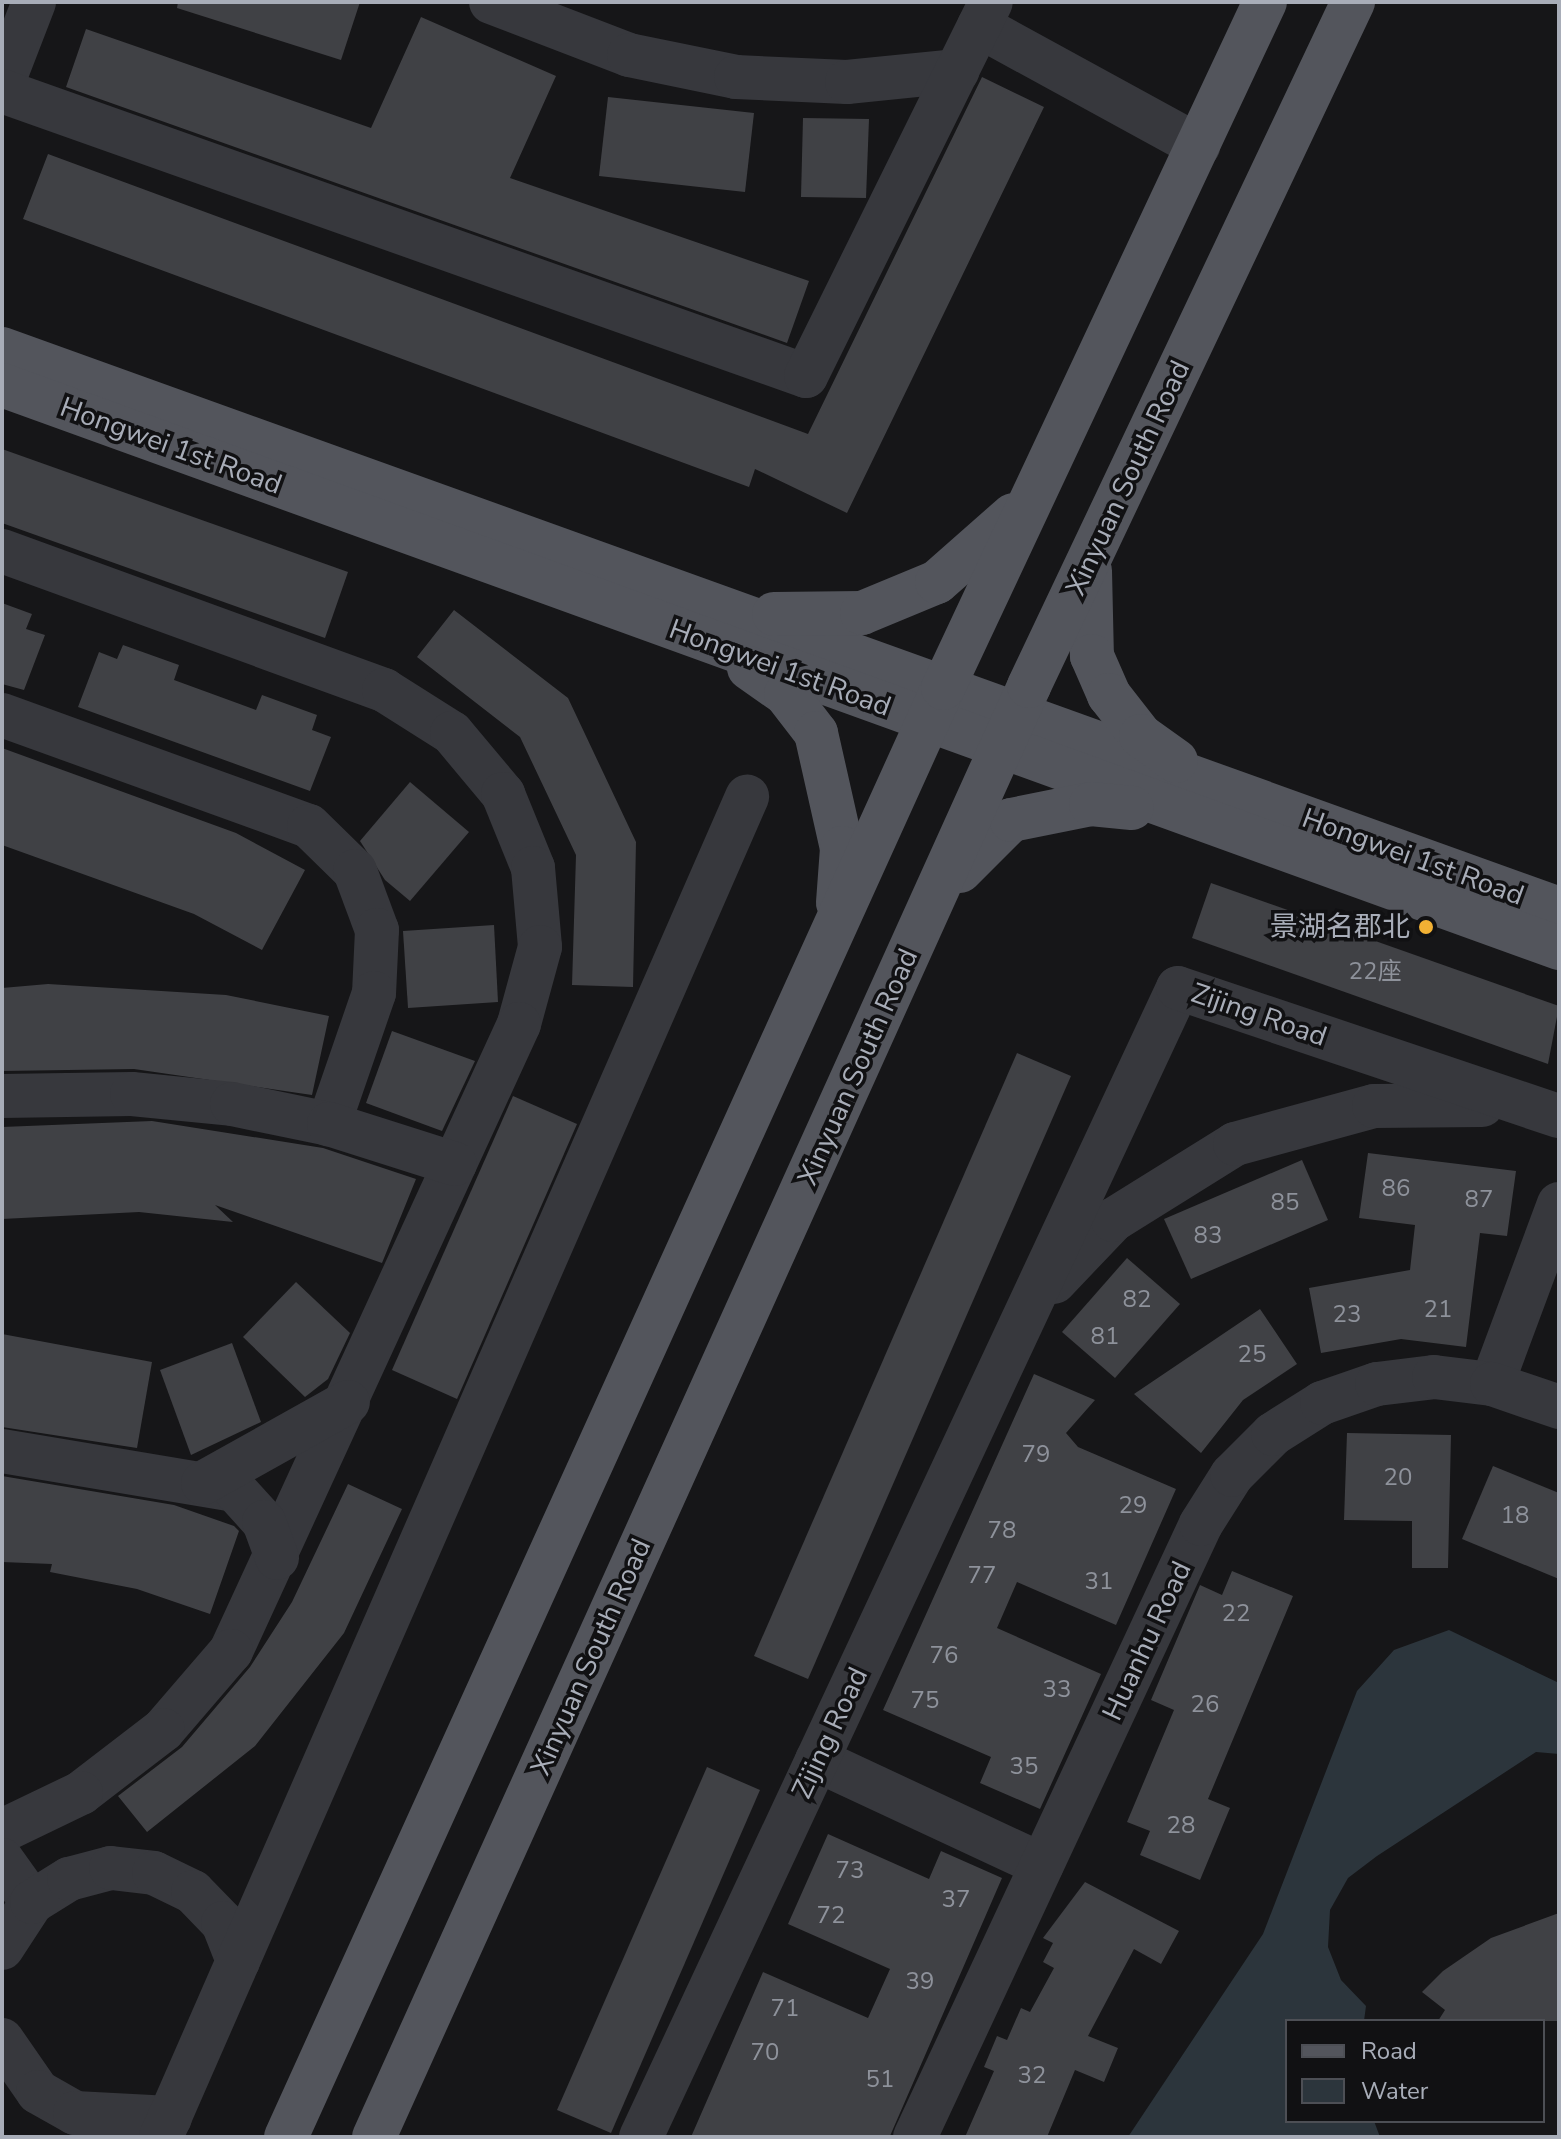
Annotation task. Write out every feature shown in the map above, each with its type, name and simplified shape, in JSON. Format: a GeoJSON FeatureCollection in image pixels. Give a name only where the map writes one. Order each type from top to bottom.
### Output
{"type":"FeatureCollection","features":[{"type":"Feature","properties":{"kind":"main road"},"geometry":{"type":"LineString","coordinates":[[286,2137],[1033,493],[1265,2]]}},
{"type":"Feature","properties":{"kind":"main road","name":"Xinyuan South Road"},"geometry":{"type":"LineString","coordinates":[[374,2137],[1009,732],[1353,2]]}},
{"type":"Feature","properties":{"kind":"main road","name":"Hongwei 1st Road"},"geometry":{"type":"LineString","coordinates":[[2,349],[715,625],[1009,732],[1178,812],[1559,948]]}},
{"type":"Feature","properties":{"kind":"main road","name":"Hongwei 1st Road"},"geometry":{"type":"LineString","coordinates":[[2,385],[715,625]]}},
{"type":"Feature","properties":{"kind":"main road"},"geometry":{"type":"LineString","coordinates":[[715,625],[862,613],[937,582],[1033,493]]}},
{"type":"Feature","properties":{"kind":"main road"},"geometry":{"type":"LineString","coordinates":[[1092,554],[1087,606],[1092,656],[1109,695],[1141,736],[1211,785]]}},
{"type":"Feature","properties":{"kind":"main road"},"geometry":{"type":"LineString","coordinates":[[715,625],[786,694],[816,733],[842,848],[836,929]]}},
{"type":"Feature","properties":{"kind":"main road","name":"Hongwei 1st Road"},"geometry":{"type":"LineString","coordinates":[[1009,732],[1211,785],[1559,909]]}},
{"type":"Feature","properties":{"kind":"main road"},"geometry":{"type":"LineString","coordinates":[[917,937],[973,851],[1011,820],[1091,804],[1178,812]]}},
{"type":"Feature","properties":{"kind":"street"},"geometry":{"type":"LineString","coordinates":[[2,85],[34,2]]}},
{"type":"Feature","properties":{"kind":"street"},"geometry":{"type":"LineString","coordinates":[[491,2],[629,55],[736,77],[847,82],[957,71]]}},
{"type":"Feature","properties":{"kind":"street"},"geometry":{"type":"LineString","coordinates":[[2,91],[806,376],[985,14],[1198,146]]}},
{"type":"Feature","properties":{"kind":"street"},"geometry":{"type":"LineString","coordinates":[[2,551],[384,690],[452,733],[503,794],[533,868],[540,947],[519,1024],[277,1558],[231,1651],[163,1730],[81,1793],[2,1831]]}},
{"type":"Feature","properties":{"kind":"street"},"geometry":{"type":"LineString","coordinates":[[2,715],[309,826],[355,871],[377,930],[374,993],[329,1124]]}},
{"type":"Feature","properties":{"kind":"street"},"geometry":{"type":"LineString","coordinates":[[2,2040],[38,2092],[75,2113],[166,2128],[747,797]]}},
{"type":"Feature","properties":{"kind":"street","name":"Zijing Road"},"geometry":{"type":"LineString","coordinates":[[641,2137],[1178,988],[1559,1118]]}},
{"type":"Feature","properties":{"kind":"street"},"geometry":{"type":"LineString","coordinates":[[2,1096],[132,1094],[329,1124],[455,1164]]}},
{"type":"Feature","properties":{"kind":"street","name":"Zijing Road"},"geometry":{"type":"LineString","coordinates":[[1019,1329],[1113,1220],[1235,1144],[1374,1106],[1446,1102],[1559,1118]]}},
{"type":"Feature","properties":{"kind":"street"},"geometry":{"type":"LineString","coordinates":[[1492,1384],[1559,1204]]}},
{"type":"Feature","properties":{"kind":"street","name":"Huanhu Road"},"geometry":{"type":"LineString","coordinates":[[915,2137],[1201,1524],[1232,1475],[1273,1434],[1336,1398],[1434,1377],[1492,1384],[1559,1407]]}},
{"type":"Feature","properties":{"kind":"street"},"geometry":{"type":"LineString","coordinates":[[203,1483],[348,1402]]}},
{"type":"Feature","properties":{"kind":"street"},"geometry":{"type":"LineString","coordinates":[[2,1451],[235,1490],[264,1522],[277,1558]]}},
{"type":"Feature","properties":{"kind":"street"},"geometry":{"type":"LineString","coordinates":[[817,1760],[1042,1865]]}},
{"type":"Feature","properties":{"kind":"street"},"geometry":{"type":"LineString","coordinates":[[2,1860],[32,1902]]}},
{"type":"Feature","properties":{"kind":"street"},"geometry":{"type":"LineString","coordinates":[[2,1948],[32,1902],[69,1879],[111,1868],[154,1873],[193,1892],[223,1923],[238,1961]]}},
{"type":"Feature","properties":{"kind":"water"},"geometry":{"type":"Polygon","coordinates":[[[1449,1630],[1559,1683],[1559,1754],[1536,1752],[1377,1856],[1348,1878],[1330,1910],[1328,1947],[1341,1980],[1366,2006],[1364,2019],[1285,2019],[1285,2123],[1375,2123],[1380,2137],[1128,2137],[1263,1934],[1357,1691],[1394,1650],[1449,1630]]]}},
{"type":"Feature","properties":{"kind":"building"},"geometry":{"type":"Polygon","coordinates":[[[178,2],[360,2],[341,60],[177,8],[178,2]]]}},
{"type":"Feature","properties":{"kind":"building"},"geometry":{"type":"Polygon","coordinates":[[[421,17],[556,76],[510,178],[809,281],[787,343],[66,87],[86,29],[371,128],[421,17]]]}},
{"type":"Feature","properties":{"kind":"building"},"geometry":{"type":"Polygon","coordinates":[[[982,77],[1044,107],[847,513],[755,469],[749,487],[23,219],[48,154],[808,434],[982,77]]]}},
{"type":"Feature","properties":{"kind":"building"},"geometry":{"type":"Polygon","coordinates":[[[608,97],[754,113],[745,192],[599,176],[608,97]]]}},
{"type":"Feature","properties":{"kind":"building"},"geometry":{"type":"Polygon","coordinates":[[[803,118],[869,119],[866,198],[801,197],[803,118]]]}},
{"type":"Feature","properties":{"kind":"building"},"geometry":{"type":"Polygon","coordinates":[[[2,449],[348,572],[325,638],[2,523],[2,449]]]}},
{"type":"Feature","properties":{"kind":"building"},"geometry":{"type":"Polygon","coordinates":[[[2,603],[32,614],[26,629],[45,635],[24,690],[2,684],[2,603]]]}},
{"type":"Feature","properties":{"kind":"building"},"geometry":{"type":"Polygon","coordinates":[[[454,610],[568,698],[636,842],[633,987],[572,985],[576,855],[520,737],[417,657],[454,610]]]}},
{"type":"Feature","properties":{"kind":"building"},"geometry":{"type":"Polygon","coordinates":[[[123,645],[179,665],[174,680],[256,710],[262,695],[317,715],[312,730],[331,737],[310,791],[78,707],[99,652],[117,659],[123,645]]]}},
{"type":"Feature","properties":{"kind":"building"},"geometry":{"type":"Polygon","coordinates":[[[2,748],[236,833],[305,870],[262,950],[194,914],[2,845],[2,748]]]}},
{"type":"Feature","properties":{"kind":"building"},"geometry":{"type":"Polygon","coordinates":[[[410,782],[469,832],[410,901],[385,880],[360,841],[410,782]]]}},
{"type":"Feature","properties":{"kind":"building"},"geometry":{"type":"Polygon","coordinates":[[[1211,883],[1559,1006],[1548,1064],[1192,938],[1211,883]]]}},
{"type":"Feature","properties":{"kind":"building"},"geometry":{"type":"Polygon","coordinates":[[[494,925],[498,1002],[408,1008],[403,931],[494,925]]]}},
{"type":"Feature","properties":{"kind":"building"},"geometry":{"type":"Polygon","coordinates":[[[48,984],[226,995],[329,1016],[312,1095],[134,1069],[2,1071],[2,988],[48,984]]]}},
{"type":"Feature","properties":{"kind":"building"},"geometry":{"type":"Polygon","coordinates":[[[392,1031],[475,1061],[442,1131],[366,1103],[392,1031]]]}},
{"type":"Feature","properties":{"kind":"building"},"geometry":{"type":"Polygon","coordinates":[[[1017,1053],[1071,1076],[808,1679],[754,1656],[1017,1053]]]}},
{"type":"Feature","properties":{"kind":"building"},"geometry":{"type":"Polygon","coordinates":[[[513,1096],[577,1124],[457,1399],[392,1370],[513,1096]]]}},
{"type":"Feature","properties":{"kind":"building"},"geometry":{"type":"Polygon","coordinates":[[[152,1121],[323,1148],[416,1179],[382,1263],[215,1205],[233,1222],[139,1212],[2,1219],[2,1127],[152,1121]]]}},
{"type":"Feature","properties":{"kind":"building"},"geometry":{"type":"Polygon","coordinates":[[[1368,1153],[1516,1171],[1507,1236],[1480,1233],[1466,1347],[1401,1339],[1321,1353],[1309,1288],[1410,1270],[1415,1225],[1359,1218],[1368,1153]]]}},
{"type":"Feature","properties":{"kind":"building"},"geometry":{"type":"Polygon","coordinates":[[[1302,1160],[1328,1220],[1191,1279],[1164,1219],[1302,1160]]]}},
{"type":"Feature","properties":{"kind":"building"},"geometry":{"type":"Polygon","coordinates":[[[1127,1258],[1180,1304],[1115,1378],[1062,1332],[1127,1258]]]}},
{"type":"Feature","properties":{"kind":"building"},"geometry":{"type":"Polygon","coordinates":[[[296,1282],[350,1333],[328,1379],[305,1397],[243,1337],[296,1282]]]}},
{"type":"Feature","properties":{"kind":"building"},"geometry":{"type":"Polygon","coordinates":[[[1260,1309],[1297,1364],[1243,1400],[1201,1453],[1134,1394],[1260,1309]]]}},
{"type":"Feature","properties":{"kind":"building"},"geometry":{"type":"Polygon","coordinates":[[[2,1334],[152,1362],[137,1448],[2,1427],[2,1334]]]}},
{"type":"Feature","properties":{"kind":"building"},"geometry":{"type":"Polygon","coordinates":[[[232,1343],[261,1422],[191,1455],[160,1370],[232,1343]]]}},
{"type":"Feature","properties":{"kind":"building"},"geometry":{"type":"Polygon","coordinates":[[[1034,1374],[1095,1400],[1066,1433],[1078,1447],[1176,1489],[1116,1625],[1017,1582],[997,1628],[1101,1674],[1040,1809],[980,1783],[991,1757],[883,1710],[1034,1374]]]}},
{"type":"Feature","properties":{"kind":"building"},"geometry":{"type":"Polygon","coordinates":[[[1347,1433],[1451,1435],[1448,1568],[1412,1568],[1412,1521],[1344,1520],[1347,1433]]]}},
{"type":"Feature","properties":{"kind":"building"},"geometry":{"type":"Polygon","coordinates":[[[1493,1466],[1559,1493],[1559,1579],[1462,1539],[1493,1466]]]}},
{"type":"Feature","properties":{"kind":"building"},"geometry":{"type":"Polygon","coordinates":[[[2,1476],[174,1505],[234,1526],[239,1531],[210,1614],[137,1589],[50,1572],[52,1564],[2,1562],[2,1476]]]}},
{"type":"Feature","properties":{"kind":"building"},"geometry":{"type":"Polygon","coordinates":[[[348,1484],[402,1509],[344,1633],[255,1746],[147,1832],[118,1796],[182,1747],[250,1667],[292,1602],[348,1484]]]}},
{"type":"Feature","properties":{"kind":"building"},"geometry":{"type":"Polygon","coordinates":[[[1232,1571],[1293,1596],[1208,1799],[1230,1808],[1200,1880],[1140,1855],[1150,1831],[1127,1822],[1174,1710],[1151,1700],[1200,1585],[1222,1595],[1232,1571]]]}},
{"type":"Feature","properties":{"kind":"building"},"geometry":{"type":"Polygon","coordinates":[[[707,1767],[760,1790],[611,2133],[557,2110],[707,1767]]]}},
{"type":"Feature","properties":{"kind":"building"},"geometry":{"type":"Polygon","coordinates":[[[828,1834],[929,1879],[941,1851],[1002,1878],[890,2136],[691,2137],[763,1972],[868,2018],[890,1969],[788,1924],[828,1834]]]}},
{"type":"Feature","properties":{"kind":"building"},"geometry":{"type":"Polygon","coordinates":[[[1085,1882],[1179,1931],[1161,1964],[1134,1949],[1088,2036],[1118,2048],[1104,2082],[1075,2070],[1047,2137],[965,2137],[994,2071],[984,2067],[997,2036],[1007,2040],[1021,2008],[1030,2012],[1054,1968],[1043,1962],[1053,1943],[1043,1938],[1085,1882]]]}},
{"type":"Feature","properties":{"kind":"building"},"geometry":{"type":"Polygon","coordinates":[[[1559,1913],[1559,2021],[1439,2019],[1445,2010],[1422,1992],[1443,1971],[1491,1938],[1559,1913]]]}},
{"type":"Feature","properties":{"kind":"place","name":"景湖名郡北"},"geometry":{"type":"Point","coordinates":[1426,927]}}]}
